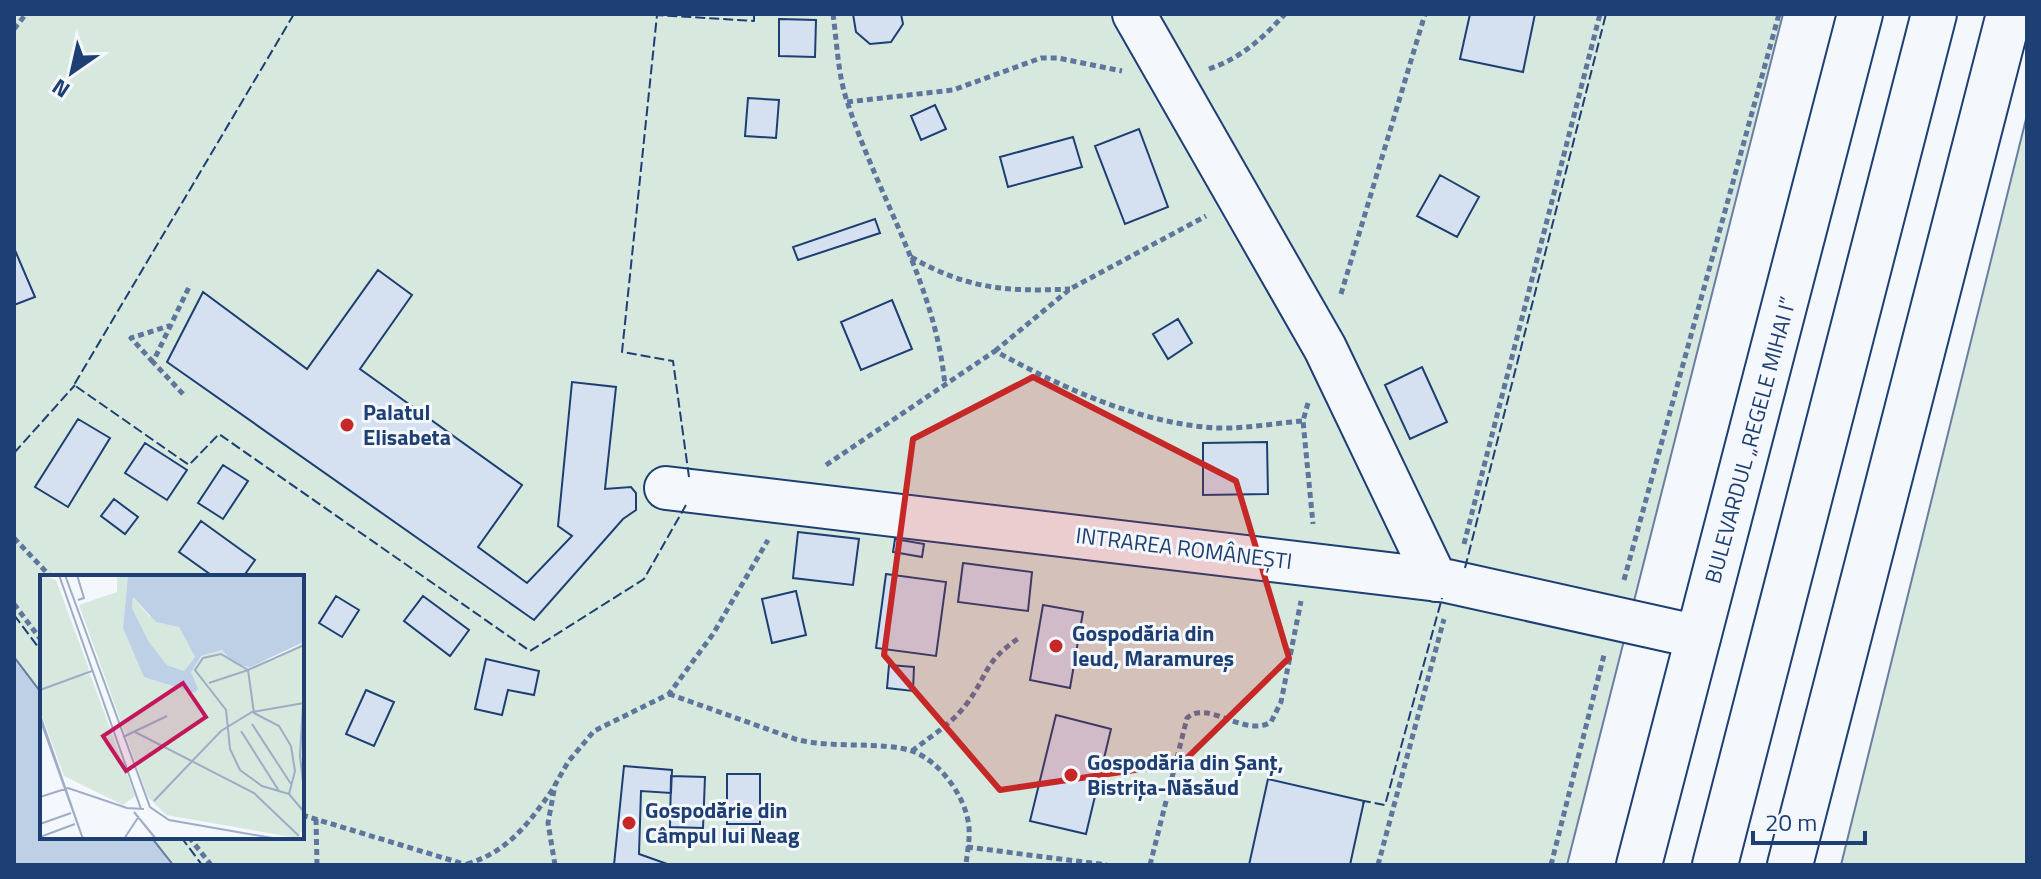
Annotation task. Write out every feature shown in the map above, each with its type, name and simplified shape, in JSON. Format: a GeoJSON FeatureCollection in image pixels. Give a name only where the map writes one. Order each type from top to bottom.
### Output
{"type":"FeatureCollection","features":[{"type":"Feature","properties":{"kind":"main road","name":"BULEVARDUL „REGELE MIHAI I”"},"geometry":{"type":"LineString","coordinates":[[1639,865],[1860,14]]}},
{"type":"Feature","properties":{"kind":"main road"},"geometry":{"type":"LineString","coordinates":[[1715,865],[1934,14]]}},
{"type":"Feature","properties":{"kind":"main road"},"geometry":{"type":"LineString","coordinates":[[1790,865],[2009,14]]}},
{"type":"Feature","properties":{"kind":"street"},"geometry":{"type":"LineString","coordinates":[[1134,14],[1325,348],[1445,581]]}},
{"type":"Feature","properties":{"kind":"street","name":"INTRAREA ROMÂNEȘTI"},"geometry":{"type":"LineString","coordinates":[[666,488],[1445,581],[1699,637]]}},
{"type":"Feature","properties":{"kind":"path"},"geometry":{"type":"LineString","coordinates":[[14,29],[26,14]]}},
{"type":"Feature","properties":{"kind":"path"},"geometry":{"type":"LineString","coordinates":[[833,14],[847,102],[910,256],[940,347],[945,386]]}},
{"type":"Feature","properties":{"kind":"path"},"geometry":{"type":"LineString","coordinates":[[847,102],[953,90],[1041,58],[1058,58],[1173,82],[1225,64],[1259,42],[1285,14]]}},
{"type":"Feature","properties":{"kind":"path"},"geometry":{"type":"LineString","coordinates":[[1150,865],[1187,718],[1201,712],[1252,727],[1264,726],[1276,713],[1314,541],[1303,421],[1425,14]]}},
{"type":"Feature","properties":{"kind":"path"},"geometry":{"type":"LineString","coordinates":[[1378,865],[1445,581],[1600,14]]}},
{"type":"Feature","properties":{"kind":"path"},"geometry":{"type":"LineString","coordinates":[[1551,865],[1613,618],[1779,14]]}},
{"type":"Feature","properties":{"kind":"path"},"geometry":{"type":"LineString","coordinates":[[995,351],[1070,289],[1238,199]]}},
{"type":"Feature","properties":{"kind":"path"},"geometry":{"type":"LineString","coordinates":[[910,256],[937,272],[978,287],[1027,291],[1070,289]]}},
{"type":"Feature","properties":{"kind":"path"},"geometry":{"type":"LineString","coordinates":[[153,362],[190,285]]}},
{"type":"Feature","properties":{"kind":"path"},"geometry":{"type":"LineString","coordinates":[[170,326],[131,338],[183,394]]}},
{"type":"Feature","properties":{"kind":"path"},"geometry":{"type":"LineString","coordinates":[[14,538],[49,575]]}},
{"type":"Feature","properties":{"kind":"path"},"geometry":{"type":"LineString","coordinates":[[14,604],[40,638]]}},
{"type":"Feature","properties":{"kind":"path"},"geometry":{"type":"LineString","coordinates":[[912,751],[962,709],[976,690],[986,665],[1019,638]]}},
{"type":"Feature","properties":{"kind":"path"},"geometry":{"type":"LineString","coordinates":[[669,694],[813,744],[912,751],[934,764],[951,784],[969,827],[966,865]]}},
{"type":"Feature","properties":{"kind":"path"},"geometry":{"type":"LineString","coordinates":[[304,816],[466,865],[487,858],[517,837],[555,785]]}},
{"type":"Feature","properties":{"kind":"path"},"geometry":{"type":"LineString","coordinates":[[316,819],[317,865]]}},
{"type":"Feature","properties":{"kind":"path"},"geometry":{"type":"LineString","coordinates":[[191,839],[211,865]]}},
{"type":"Feature","properties":{"kind":"path"},"geometry":{"type":"LineString","coordinates":[[967,847],[1107,865]]}},
{"type":"Feature","properties":{"kind":"highlighted area"},"geometry":{"type":"Polygon","coordinates":[[[1033,377],[1236,481],[1289,658],[1182,763],[1000,790],[884,655],[913,439],[1033,377]]]}},
{"type":"Feature","properties":{"kind":"shaded area"},"geometry":{"type":"Polygon","coordinates":[[[14,14],[1783,14],[1567,865],[173,865],[153,839],[304,839],[304,575],[40,575],[40,691],[14,657],[14,14]]]}},
{"type":"Feature","properties":{"kind":"shaded area"},"geometry":{"type":"Polygon","coordinates":[[[2027,115],[2027,865],[1841,865],[2027,115]]]}},
{"type":"Feature","properties":{"kind":"water"},"geometry":{"type":"Polygon","coordinates":[[[14,657],[40,691],[40,839],[153,839],[173,865],[14,865],[14,657]]]}},
{"type":"Feature","properties":{"kind":"building"},"geometry":{"type":"Polygon","coordinates":[[[853,14],[901,14],[903,24],[891,42],[870,44],[856,32],[853,14]]]}},
{"type":"Feature","properties":{"kind":"building"},"geometry":{"type":"Polygon","coordinates":[[[1470,14],[1535,14],[1523,72],[1460,59],[1470,14]]]}},
{"type":"Feature","properties":{"kind":"building"},"geometry":{"type":"Polygon","coordinates":[[[779,19],[816,20],[815,57],[779,56],[779,19]]]}},
{"type":"Feature","properties":{"kind":"building"},"geometry":{"type":"Polygon","coordinates":[[[748,98],[779,100],[776,138],[745,136],[748,98]]]}},
{"type":"Feature","properties":{"kind":"building"},"geometry":{"type":"Polygon","coordinates":[[[935,105],[946,129],[921,140],[911,116],[935,105]]]}},
{"type":"Feature","properties":{"kind":"building"},"geometry":{"type":"Polygon","coordinates":[[[1139,129],[1168,207],[1125,224],[1095,146],[1139,129]]]}},
{"type":"Feature","properties":{"kind":"building"},"geometry":{"type":"Polygon","coordinates":[[[1073,137],[1082,167],[1008,187],[1000,157],[1073,137]]]}},
{"type":"Feature","properties":{"kind":"building"},"geometry":{"type":"Polygon","coordinates":[[[1440,175],[1479,197],[1457,237],[1417,216],[1440,175]]]}},
{"type":"Feature","properties":{"kind":"building"},"geometry":{"type":"Polygon","coordinates":[[[875,219],[880,233],[798,260],[793,247],[875,219]]]}},
{"type":"Feature","properties":{"kind":"building"},"geometry":{"type":"Polygon","coordinates":[[[14,248],[35,297],[14,305],[14,248]]]}},
{"type":"Feature","properties":{"kind":"building","name":"Palatul Elisabeta"},"geometry":{"type":"Polygon","coordinates":[[[378,270],[412,295],[360,369],[522,485],[478,547],[527,583],[572,536],[558,526],[572,382],[616,387],[605,489],[631,487],[636,493],[636,510],[623,519],[534,620],[167,362],[203,292],[307,369],[378,270]]]}},
{"type":"Feature","properties":{"kind":"building"},"geometry":{"type":"Polygon","coordinates":[[[892,300],[912,349],[861,370],[841,322],[892,300]]]}},
{"type":"Feature","properties":{"kind":"building"},"geometry":{"type":"Polygon","coordinates":[[[1178,319],[1192,343],[1168,359],[1153,334],[1178,319]]]}},
{"type":"Feature","properties":{"kind":"building"},"geometry":{"type":"Polygon","coordinates":[[[1422,367],[1447,422],[1410,439],[1385,385],[1422,367]]]}},
{"type":"Feature","properties":{"kind":"building"},"geometry":{"type":"Polygon","coordinates":[[[78,419],[110,438],[68,507],[35,487],[78,419]]]}},
{"type":"Feature","properties":{"kind":"building"},"geometry":{"type":"Polygon","coordinates":[[[1267,442],[1268,494],[1203,495],[1203,443],[1267,442]]]}},
{"type":"Feature","properties":{"kind":"building"},"geometry":{"type":"Polygon","coordinates":[[[145,443],[187,470],[167,500],[125,473],[145,443]]]}},
{"type":"Feature","properties":{"kind":"building"},"geometry":{"type":"Polygon","coordinates":[[[223,465],[248,481],[223,519],[198,503],[223,465]]]}},
{"type":"Feature","properties":{"kind":"building"},"geometry":{"type":"Polygon","coordinates":[[[114,499],[138,517],[125,534],[101,516],[114,499]]]}},
{"type":"Feature","properties":{"kind":"building"},"geometry":{"type":"Polygon","coordinates":[[[201,521],[255,560],[244,575],[211,575],[179,552],[201,521]]]}},
{"type":"Feature","properties":{"kind":"building"},"geometry":{"type":"Polygon","coordinates":[[[798,532],[859,539],[853,585],[793,578],[798,532]]]}},
{"type":"Feature","properties":{"kind":"building"},"geometry":{"type":"Polygon","coordinates":[[[895,539],[924,544],[922,557],[893,552],[895,539]]]}},
{"type":"Feature","properties":{"kind":"building"},"geometry":{"type":"Polygon","coordinates":[[[963,563],[1032,572],[1028,611],[958,602],[963,563]]]}},
{"type":"Feature","properties":{"kind":"building"},"geometry":{"type":"Polygon","coordinates":[[[886,574],[946,582],[936,656],[876,648],[886,574]]]}},
{"type":"Feature","properties":{"kind":"building"},"geometry":{"type":"Polygon","coordinates":[[[796,591],[806,635],[772,643],[762,599],[796,591]]]}},
{"type":"Feature","properties":{"kind":"building"},"geometry":{"type":"Polygon","coordinates":[[[336,596],[359,610],[342,637],[319,623],[336,596]]]}},
{"type":"Feature","properties":{"kind":"building"},"geometry":{"type":"Polygon","coordinates":[[[423,596],[469,630],[450,656],[404,621],[423,596]]]}},
{"type":"Feature","properties":{"kind":"building","name":"Gospodăria din Ieud, Maramureș"},"geometry":{"type":"Polygon","coordinates":[[[1043,605],[1083,612],[1070,688],[1030,680],[1043,605]]]}},
{"type":"Feature","properties":{"kind":"building"},"geometry":{"type":"Polygon","coordinates":[[[486,659],[539,671],[534,695],[508,690],[502,715],[475,709],[486,659]]]}},
{"type":"Feature","properties":{"kind":"building"},"geometry":{"type":"Polygon","coordinates":[[[889,665],[914,667],[913,691],[887,688],[889,665]]]}},
{"type":"Feature","properties":{"kind":"building"},"geometry":{"type":"Polygon","coordinates":[[[366,690],[394,702],[374,746],[346,734],[366,690]]]}},
{"type":"Feature","properties":{"kind":"building","name":"Gospodăria din Șanț, Bistrița-Năsăud"},"geometry":{"type":"Polygon","coordinates":[[[1056,715],[1111,729],[1086,834],[1030,821],[1056,715]]]}},
{"type":"Feature","properties":{"kind":"building","name":"Gospodărie din Câmpul lui Neag"},"geometry":{"type":"Polygon","coordinates":[[[624,766],[672,770],[671,793],[641,791],[639,854],[670,865],[614,865],[624,766]]]}},
{"type":"Feature","properties":{"kind":"building"},"geometry":{"type":"Polygon","coordinates":[[[727,774],[760,774],[760,824],[727,824],[727,774]]]}},
{"type":"Feature","properties":{"kind":"building"},"geometry":{"type":"Polygon","coordinates":[[[671,776],[705,777],[703,828],[670,827],[671,776]]]}},
{"type":"Feature","properties":{"kind":"building"},"geometry":{"type":"Polygon","coordinates":[[[1268,779],[1364,801],[1350,865],[1249,865],[1268,779]]]}},
{"type":"Feature","properties":{"kind":"fence"},"geometry":{"type":"LineString","coordinates":[[294,14],[74,385],[189,465],[219,434],[530,651],[644,579],[686,505]]}},
{"type":"Feature","properties":{"kind":"fence"},"geometry":{"type":"LineString","coordinates":[[689,477],[673,361],[622,352],[657,15],[754,21],[754,14]]}},
{"type":"Feature","properties":{"kind":"fence"},"geometry":{"type":"LineString","coordinates":[[1465,568],[1606,14]]}},
{"type":"Feature","properties":{"kind":"fence"},"geometry":{"type":"LineString","coordinates":[[14,453],[75,385]]}},
{"type":"Feature","properties":{"kind":"fence"},"geometry":{"type":"LineString","coordinates":[[1363,804],[1364,801],[1385,805],[1442,598]]}},
{"type":"Feature","properties":{"kind":"fence"},"geometry":{"type":"LineString","coordinates":[[14,615],[40,649]]}},
{"type":"Feature","properties":{"kind":"fence"},"geometry":{"type":"LineString","coordinates":[[182,839],[202,865]]}},
{"type":"Feature","properties":{"kind":"place","name":"Palatul Elisabeta"},"geometry":{"type":"Point","coordinates":[347,425]}},
{"type":"Feature","properties":{"kind":"place","name":"Gospodăria din Ieud, Maramureș"},"geometry":{"type":"Point","coordinates":[1056,646]}},
{"type":"Feature","properties":{"kind":"place","name":"Gospodăria din Șanț, Bistrița-Năsăud"},"geometry":{"type":"Point","coordinates":[1071,775]}},
{"type":"Feature","properties":{"kind":"place","name":"Gospodărie din Câmpul lui Neag"},"geometry":{"type":"Point","coordinates":[629,823]}}]}
